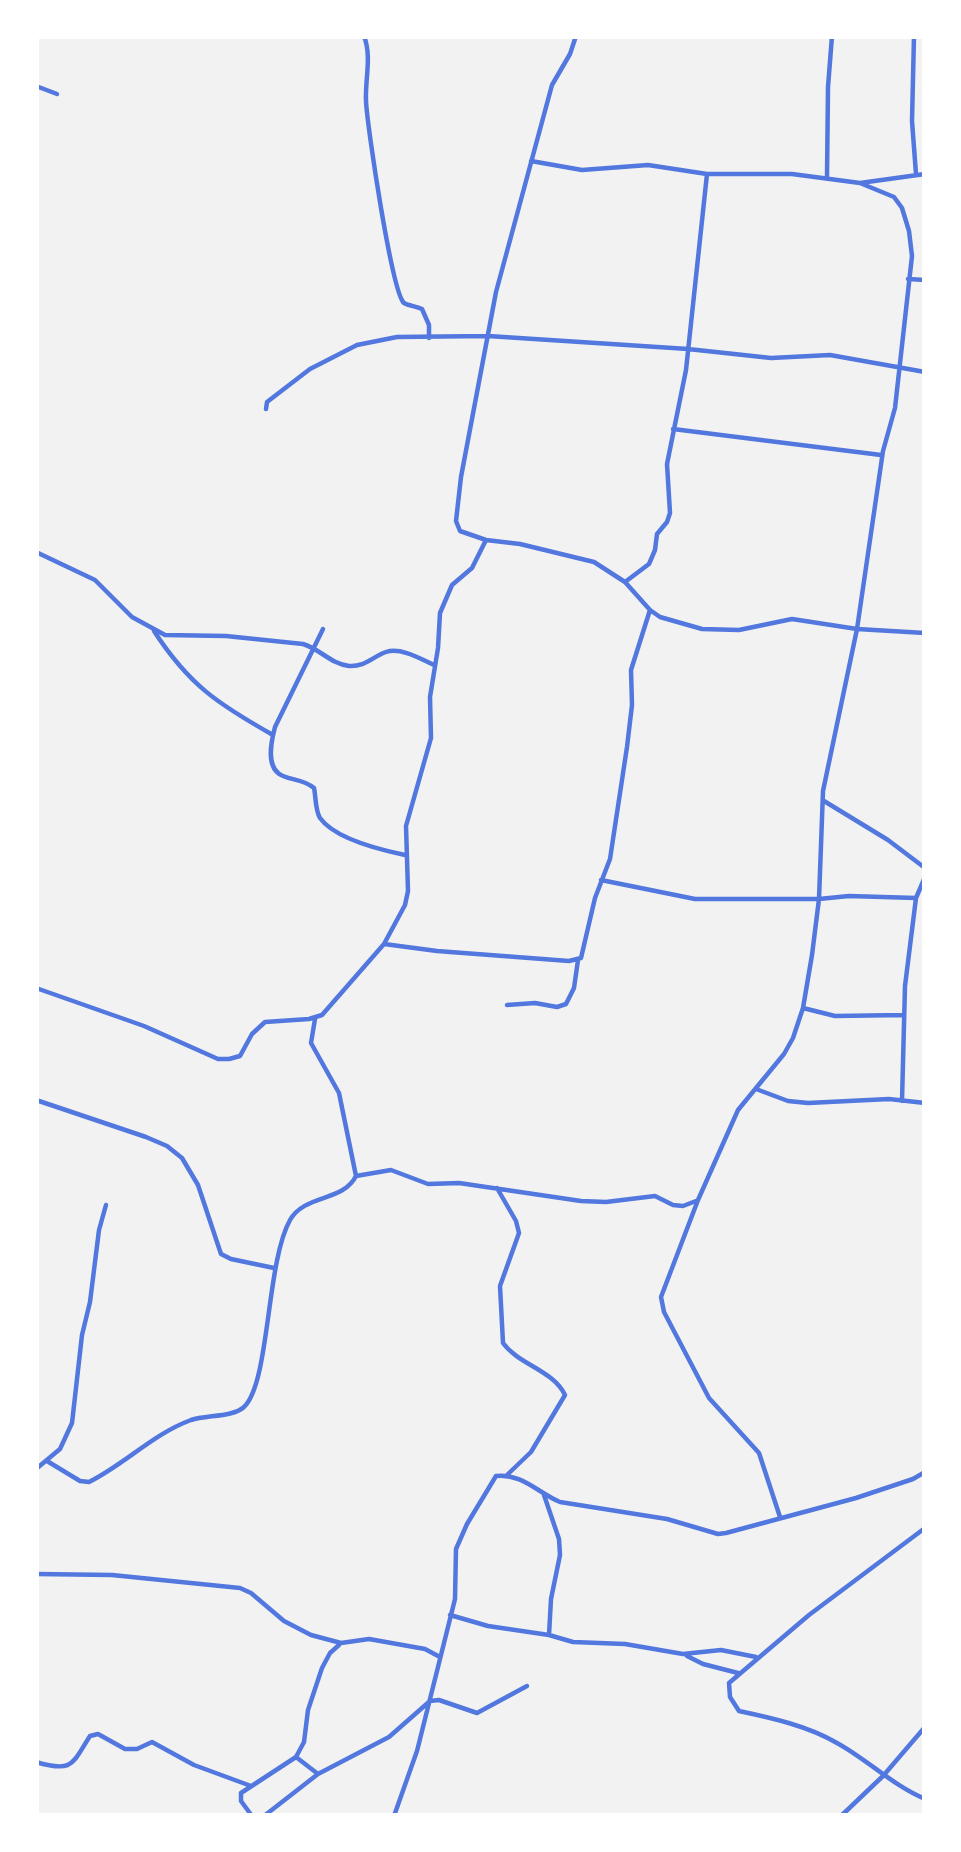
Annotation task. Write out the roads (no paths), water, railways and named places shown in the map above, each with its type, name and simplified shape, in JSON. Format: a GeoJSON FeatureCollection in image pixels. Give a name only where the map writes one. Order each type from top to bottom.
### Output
{"type":"FeatureCollection","features":[{"type":"Feature","properties":{"kind":"street"},"geometry":{"type":"LineString","coordinates":[[364,36],[377,196],[391,270],[404,303],[422,309],[429,338]]}},
{"type":"Feature","properties":{"kind":"street"},"geometry":{"type":"LineString","coordinates":[[576,36],[552,85],[496,292],[456,520],[463,533],[579,556],[605,567],[626,582],[650,610],[671,622],[739,630],[792,620],[925,633]]}},
{"type":"Feature","properties":{"kind":"street"},"geometry":{"type":"LineString","coordinates":[[827,177],[832,36]]}},
{"type":"Feature","properties":{"kind":"street"},"geometry":{"type":"LineString","coordinates":[[860,183],[921,175],[912,121],[914,36]]}},
{"type":"Feature","properties":{"kind":"street"},"geometry":{"type":"LineString","coordinates":[[36,86],[56,94]]}},
{"type":"Feature","properties":{"kind":"street"},"geometry":{"type":"LineString","coordinates":[[530,161],[582,170],[648,166],[707,174],[827,177],[860,183],[894,197]]}},
{"type":"Feature","properties":{"kind":"street"},"geometry":{"type":"LineString","coordinates":[[626,582],[649,564],[657,534],[670,513],[667,464],[682,395],[707,174]]}},
{"type":"Feature","properties":{"kind":"street"},"geometry":{"type":"LineString","coordinates":[[780,1517],[759,1454],[709,1398],[664,1312],[662,1290],[739,1110],[784,1054],[803,1008],[819,899],[828,763],[857,629],[882,455],[896,408],[912,256],[893,179]]}},
{"type":"Feature","properties":{"kind":"street"},"geometry":{"type":"LineString","coordinates":[[908,279],[925,280]]}},
{"type":"Feature","properties":{"kind":"street"},"geometry":{"type":"LineString","coordinates":[[266,409],[267,402],[310,369],[357,345],[397,338],[488,336],[771,358],[830,356],[925,372]]}},
{"type":"Feature","properties":{"kind":"street"},"geometry":{"type":"LineString","coordinates":[[673,429],[882,455]]}},
{"type":"Feature","properties":{"kind":"street"},"geometry":{"type":"LineString","coordinates":[[36,988],[218,1058],[240,1056],[265,1022],[322,1015],[384,944],[407,899],[407,817],[431,738],[430,697],[440,613],[452,585],[472,568],[486,540]]}},
{"type":"Feature","properties":{"kind":"street"},"geometry":{"type":"LineString","coordinates":[[36,552],[95,580],[123,610],[165,635],[226,636],[315,647],[346,665],[367,663],[394,651],[434,665]]}},
{"type":"Feature","properties":{"kind":"street"},"geometry":{"type":"LineString","coordinates":[[507,1005],[562,1006],[574,988],[578,960],[610,859],[632,705],[632,660],[650,610]]}},
{"type":"Feature","properties":{"kind":"street"},"geometry":{"type":"LineString","coordinates":[[323,629],[273,735],[273,768],[279,775],[306,781],[314,788],[317,814],[326,823],[367,846],[405,855]]}},
{"type":"Feature","properties":{"kind":"street"},"geometry":{"type":"LineString","coordinates":[[154,631],[218,704],[273,735]]}},
{"type":"Feature","properties":{"kind":"street"},"geometry":{"type":"LineString","coordinates":[[824,801],[925,868]]}},
{"type":"Feature","properties":{"kind":"street"},"geometry":{"type":"LineString","coordinates":[[902,1101],[904,1015],[916,898],[925,877]]}},
{"type":"Feature","properties":{"kind":"street"},"geometry":{"type":"LineString","coordinates":[[601,880],[695,899],[916,898]]}},
{"type":"Feature","properties":{"kind":"street"},"geometry":{"type":"LineString","coordinates":[[384,944],[578,960]]}},
{"type":"Feature","properties":{"kind":"street"},"geometry":{"type":"LineString","coordinates":[[803,1008],[835,1016],[904,1015]]}},
{"type":"Feature","properties":{"kind":"street"},"geometry":{"type":"LineString","coordinates":[[316,1018],[311,1043],[339,1093],[356,1176]]}},
{"type":"Feature","properties":{"kind":"street"},"geometry":{"type":"LineString","coordinates":[[756,1089],[808,1103],[925,1102]]}},
{"type":"Feature","properties":{"kind":"street"},"geometry":{"type":"LineString","coordinates":[[36,1100],[167,1146],[192,1171],[221,1254],[274,1268]]}},
{"type":"Feature","properties":{"kind":"street"},"geometry":{"type":"LineString","coordinates":[[46,1461],[89,1482],[190,1420],[242,1409],[252,1395],[263,1352],[274,1268],[289,1222],[314,1201],[345,1190],[356,1176],[391,1170],[423,1183],[459,1183],[595,1202],[655,1196],[683,1206],[698,1200]]}},
{"type":"Feature","properties":{"kind":"street"},"geometry":{"type":"LineString","coordinates":[[394,1816],[430,1701],[456,1594],[459,1539],[494,1478],[507,1475],[531,1452],[565,1395],[555,1380],[504,1346],[499,1295],[519,1233],[497,1188]]}},
{"type":"Feature","properties":{"kind":"street"},"geometry":{"type":"LineString","coordinates":[[36,1469],[63,1444],[72,1423],[82,1335],[106,1205]]}},
{"type":"Feature","properties":{"kind":"street"},"geometry":{"type":"LineString","coordinates":[[507,1475],[560,1502],[668,1519],[718,1534],[856,1498],[925,1472]]}},
{"type":"Feature","properties":{"kind":"street"},"geometry":{"type":"LineString","coordinates":[[544,1495],[560,1555],[550,1599],[549,1634]]}},
{"type":"Feature","properties":{"kind":"street"},"geometry":{"type":"LineString","coordinates":[[925,1528],[729,1683],[739,1711],[828,1738],[925,1798]]}},
{"type":"Feature","properties":{"kind":"street"},"geometry":{"type":"LineString","coordinates":[[36,1574],[112,1575],[240,1588],[301,1631],[343,1643],[369,1639],[425,1649],[440,1658]]}},
{"type":"Feature","properties":{"kind":"street"},"geometry":{"type":"LineString","coordinates":[[450,1615],[573,1642],[625,1644],[683,1654],[722,1650],[758,1657]]}},
{"type":"Feature","properties":{"kind":"street"},"geometry":{"type":"LineString","coordinates":[[252,1816],[241,1793],[296,1757],[322,1668],[343,1643]]}},
{"type":"Feature","properties":{"kind":"street"},"geometry":{"type":"LineString","coordinates":[[683,1654],[738,1673]]}},
{"type":"Feature","properties":{"kind":"street"},"geometry":{"type":"LineString","coordinates":[[265,1816],[318,1774],[388,1737],[430,1701],[476,1713],[527,1686]]}},
{"type":"Feature","properties":{"kind":"street"},"geometry":{"type":"LineString","coordinates":[[841,1816],[925,1727]]}},
{"type":"Feature","properties":{"kind":"street"},"geometry":{"type":"LineString","coordinates":[[36,1762],[66,1766],[76,1760],[90,1736],[98,1734],[125,1749],[152,1742],[194,1765],[251,1786]]}},
{"type":"Feature","properties":{"kind":"street"},"geometry":{"type":"LineString","coordinates":[[296,1757],[318,1774]]}}]}
